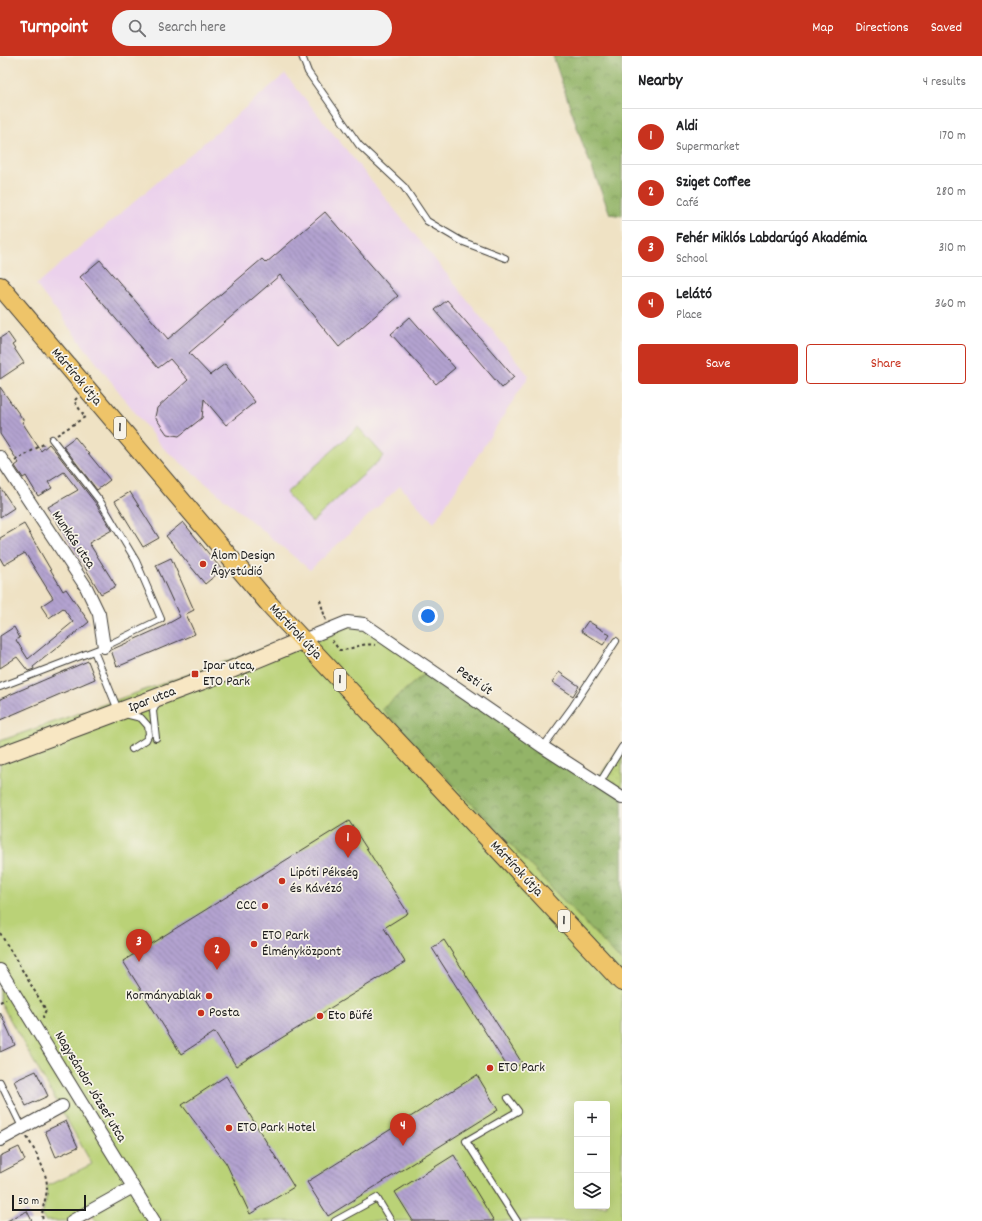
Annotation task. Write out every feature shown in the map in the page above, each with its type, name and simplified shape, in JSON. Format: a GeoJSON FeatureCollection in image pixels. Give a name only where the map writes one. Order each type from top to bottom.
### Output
{"type":"FeatureCollection","features":[{"type":"Feature","properties":{"kind":"main road","name":"Mártírok útja"},"geometry":{"type":"LineString","coordinates":[[0,286],[260,593],[302,640],[622,982]]}},
{"type":"Feature","properties":{"kind":"street","name":"Munkás utca"},"geometry":{"type":"LineString","coordinates":[[3,462],[86,586],[99,614],[99,649]]}},
{"type":"Feature","properties":{"kind":"street","name":"Pesti út"},"geometry":{"type":"LineString","coordinates":[[302,640],[347,622],[364,624],[599,784],[622,798]]}},
{"type":"Feature","properties":{"kind":"street","name":"Ipar utca"},"geometry":{"type":"LineString","coordinates":[[0,756],[119,713],[302,640]]}},
{"type":"Feature","properties":{"kind":"street","name":"Nagysándor József utca"},"geometry":{"type":"LineString","coordinates":[[0,970],[154,1221]]}},
{"type":"Feature","properties":{"kind":"street"},"geometry":{"type":"LineString","coordinates":[[0,1140],[23,1129],[62,1106]]}},
{"type":"Feature","properties":{"kind":"street"},"geometry":{"type":"LineString","coordinates":[[72,1221],[134,1187]]}},
{"type":"Feature","properties":{"kind":"lane"},"geometry":{"type":"LineString","coordinates":[[302,56],[308,72],[359,145],[404,187],[427,221],[461,241],[505,258]]}},
{"type":"Feature","properties":{"kind":"lane"},"geometry":{"type":"LineString","coordinates":[[0,688],[99,649],[161,619],[136,562],[100,501],[52,439]]}},
{"type":"Feature","properties":{"kind":"lane"},"geometry":{"type":"LineString","coordinates":[[543,746],[573,706],[616,641]]}},
{"type":"Feature","properties":{"kind":"lane"},"geometry":{"type":"LineString","coordinates":[[99,649],[119,713],[141,718],[148,726],[149,734],[146,740],[132,749]]}},
{"type":"Feature","properties":{"kind":"lane"},"geometry":{"type":"LineString","coordinates":[[156,738],[154,732],[154,711],[160,697]]}},
{"type":"Feature","properties":{"kind":"lane"},"geometry":{"type":"LineString","coordinates":[[599,784],[622,747]]}},
{"type":"Feature","properties":{"kind":"lane"},"geometry":{"type":"LineString","coordinates":[[0,1082],[23,1129]]}},
{"type":"Feature","properties":{"kind":"lane"},"geometry":{"type":"LineString","coordinates":[[508,1098],[518,1111],[466,1141],[517,1221]]}},
{"type":"Feature","properties":{"kind":"lane"},"geometry":{"type":"LineString","coordinates":[[335,1221],[377,1198],[391,1221]]}},
{"type":"Feature","properties":{"kind":"path"},"geometry":{"type":"LineString","coordinates":[[3,462],[52,439],[85,417],[74,401],[79,395]]}},
{"type":"Feature","properties":{"kind":"path"},"geometry":{"type":"LineString","coordinates":[[0,933],[46,1010],[43,1016],[45,1021]]}},
{"type":"Feature","properties":{"kind":"path"},"geometry":{"type":"LineString","coordinates":[[23,1129],[42,1167],[47,1186],[46,1202],[41,1212],[43,1221]]}},
{"type":"Feature","properties":{"kind":"shaded area"},"geometry":{"type":"Polygon","coordinates":[[[285,74],[529,376],[434,523],[400,486],[310,570],[162,447],[36,285],[285,74]]]}},
{"type":"Feature","properties":{"kind":"green space"},"geometry":{"type":"Polygon","coordinates":[[[553,56],[622,56],[622,216],[610,214],[583,145],[553,56]]]}},
{"type":"Feature","properties":{"kind":"green space"},"geometry":{"type":"Polygon","coordinates":[[[358,427],[384,456],[312,522],[286,493],[358,427]]]}},
{"type":"Feature","properties":{"kind":"green space"},"geometry":{"type":"Polygon","coordinates":[[[363,613],[430,669],[382,709],[622,962],[622,1221],[96,1221],[92,1212],[74,1221],[45,1221],[42,1216],[47,1186],[92,1164],[0,1002],[0,741],[363,613]]]}},
{"type":"Feature","properties":{"kind":"green space"},"geometry":{"type":"Polygon","coordinates":[[[430,669],[622,796],[622,962],[382,709],[430,669]]]}},
{"type":"Feature","properties":{"kind":"green space"},"geometry":{"type":"Polygon","coordinates":[[[622,745],[622,796],[596,781],[622,745]]]}},
{"type":"Feature","properties":{"kind":"building"},"geometry":{"type":"Polygon","coordinates":[[[325,212],[398,296],[339,347],[280,275],[189,353],[210,375],[225,364],[255,402],[226,425],[204,399],[202,418],[179,436],[167,434],[155,417],[157,408],[188,380],[170,359],[158,368],[80,277],[100,260],[168,339],[262,259],[266,263],[325,212]]]}},
{"type":"Feature","properties":{"kind":"building"},"geometry":{"type":"Polygon","coordinates":[[[447,300],[514,377],[502,388],[435,310],[447,300]]]}},
{"type":"Feature","properties":{"kind":"building"},"geometry":{"type":"Polygon","coordinates":[[[410,317],[455,368],[436,384],[391,334],[410,317]]]}},
{"type":"Feature","properties":{"kind":"building"},"geometry":{"type":"Polygon","coordinates":[[[8,333],[15,343],[12,345],[24,363],[0,379],[0,338],[8,333]]]}},
{"type":"Feature","properties":{"kind":"building"},"geometry":{"type":"Polygon","coordinates":[[[0,387],[24,421],[22,422],[41,451],[49,444],[96,504],[112,530],[89,543],[116,586],[101,594],[48,507],[78,490],[64,472],[48,482],[52,488],[38,496],[26,476],[23,478],[15,466],[19,463],[0,434],[0,387]]]}},
{"type":"Feature","properties":{"kind":"building"},"geometry":{"type":"Polygon","coordinates":[[[75,437],[110,480],[97,490],[63,446],[75,437]]]}},
{"type":"Feature","properties":{"kind":"building"},"geometry":{"type":"Polygon","coordinates":[[[0,487],[14,508],[0,517],[0,487]]]}},
{"type":"Feature","properties":{"kind":"building"},"geometry":{"type":"Polygon","coordinates":[[[130,492],[159,538],[143,547],[115,501],[130,492]]]}},
{"type":"Feature","properties":{"kind":"building"},"geometry":{"type":"Polygon","coordinates":[[[183,522],[222,570],[205,584],[166,536],[183,522]]]}},
{"type":"Feature","properties":{"kind":"building"},"geometry":{"type":"Polygon","coordinates":[[[24,524],[63,591],[66,589],[89,622],[33,667],[34,669],[28,671],[17,657],[0,668],[0,636],[14,627],[20,638],[16,640],[28,659],[73,622],[63,608],[49,618],[41,606],[53,598],[25,553],[4,565],[0,558],[0,538],[24,524]]]}},
{"type":"Feature","properties":{"kind":"building"},"geometry":{"type":"Polygon","coordinates":[[[171,558],[194,610],[186,614],[195,634],[117,667],[111,650],[162,627],[180,617],[156,565],[171,558]]]}},
{"type":"Feature","properties":{"kind":"building"},"geometry":{"type":"Polygon","coordinates":[[[588,621],[610,635],[603,645],[581,631],[588,621]]]}},
{"type":"Feature","properties":{"kind":"building"},"geometry":{"type":"Polygon","coordinates":[[[88,661],[95,679],[0,720],[0,699],[88,661]]]}},
{"type":"Feature","properties":{"kind":"building"},"geometry":{"type":"Polygon","coordinates":[[[559,672],[579,686],[573,696],[552,682],[559,672]]]}},
{"type":"Feature","properties":{"kind":"building","name":"ETO Park Élményközpont"},"geometry":{"type":"Polygon","coordinates":[[[349,821],[408,913],[384,928],[405,962],[236,1066],[215,1032],[181,1054],[123,961],[349,821]]]}},
{"type":"Feature","properties":{"kind":"building"},"geometry":{"type":"Polygon","coordinates":[[[444,940],[522,1063],[510,1071],[432,948],[444,940]]]}},
{"type":"Feature","properties":{"kind":"building"},"geometry":{"type":"Polygon","coordinates":[[[0,1012],[15,1045],[0,1052],[0,1012]]]}},
{"type":"Feature","properties":{"kind":"building"},"geometry":{"type":"Polygon","coordinates":[[[36,1071],[48,1096],[26,1106],[14,1081],[36,1071]]]}},
{"type":"Feature","properties":{"kind":"building"},"geometry":{"type":"Polygon","coordinates":[[[477,1075],[498,1110],[328,1216],[307,1182],[477,1075]]]}},
{"type":"Feature","properties":{"kind":"building","name":"ETO Park Hotel"},"geometry":{"type":"Polygon","coordinates":[[[226,1076],[294,1187],[250,1214],[226,1163],[182,1105],[226,1076]]]}},
{"type":"Feature","properties":{"kind":"building"},"geometry":{"type":"Polygon","coordinates":[[[66,1121],[78,1147],[56,1157],[45,1131],[66,1121]]]}},
{"type":"Feature","properties":{"kind":"building"},"geometry":{"type":"Polygon","coordinates":[[[19,1147],[25,1160],[0,1173],[0,1156],[19,1147]]]}},
{"type":"Feature","properties":{"kind":"building"},"geometry":{"type":"Polygon","coordinates":[[[454,1155],[494,1221],[413,1221],[395,1192],[454,1155]]]}},
{"type":"Feature","properties":{"kind":"building"},"geometry":{"type":"Polygon","coordinates":[[[27,1211],[32,1221],[7,1221],[27,1211]]]}},
{"type":"Feature","properties":{"kind":"place","name":"Álom Design Ágystúdió"},"geometry":{"type":"Point","coordinates":[203,564]}},
{"type":"Feature","properties":{"kind":"place","name":"Ipar utca, ETO Park"},"geometry":{"type":"Point","coordinates":[195,674]}},
{"type":"Feature","properties":{"kind":"place","name":"Aldi"},"geometry":{"type":"Point","coordinates":[348,858]}},
{"type":"Feature","properties":{"kind":"place","name":"Lipóti Pékség és Kávézó"},"geometry":{"type":"Point","coordinates":[282,881]}},
{"type":"Feature","properties":{"kind":"place","name":"CCC"},"geometry":{"type":"Point","coordinates":[265,906]}},
{"type":"Feature","properties":{"kind":"place","name":"ETO Park Élményközpont"},"geometry":{"type":"Point","coordinates":[254,944]}},
{"type":"Feature","properties":{"kind":"place","name":"Fehér Miklós Labdarúgó Akadémia"},"geometry":{"type":"Point","coordinates":[139,962]}},
{"type":"Feature","properties":{"kind":"place","name":"Sziget Coffee"},"geometry":{"type":"Point","coordinates":[217,970]}},
{"type":"Feature","properties":{"kind":"place","name":"Kormányablak"},"geometry":{"type":"Point","coordinates":[209,996]}},
{"type":"Feature","properties":{"kind":"place","name":"Posta"},"geometry":{"type":"Point","coordinates":[201,1013]}},
{"type":"Feature","properties":{"kind":"place","name":"Eto Büfé"},"geometry":{"type":"Point","coordinates":[320,1016]}},
{"type":"Feature","properties":{"kind":"place","name":"ETO Park"},"geometry":{"type":"Point","coordinates":[490,1068]}},
{"type":"Feature","properties":{"kind":"place","name":"ETO Park Hotel"},"geometry":{"type":"Point","coordinates":[229,1128]}},
{"type":"Feature","properties":{"kind":"place","name":"Lelátó"},"geometry":{"type":"Point","coordinates":[403,1146]}}]}
